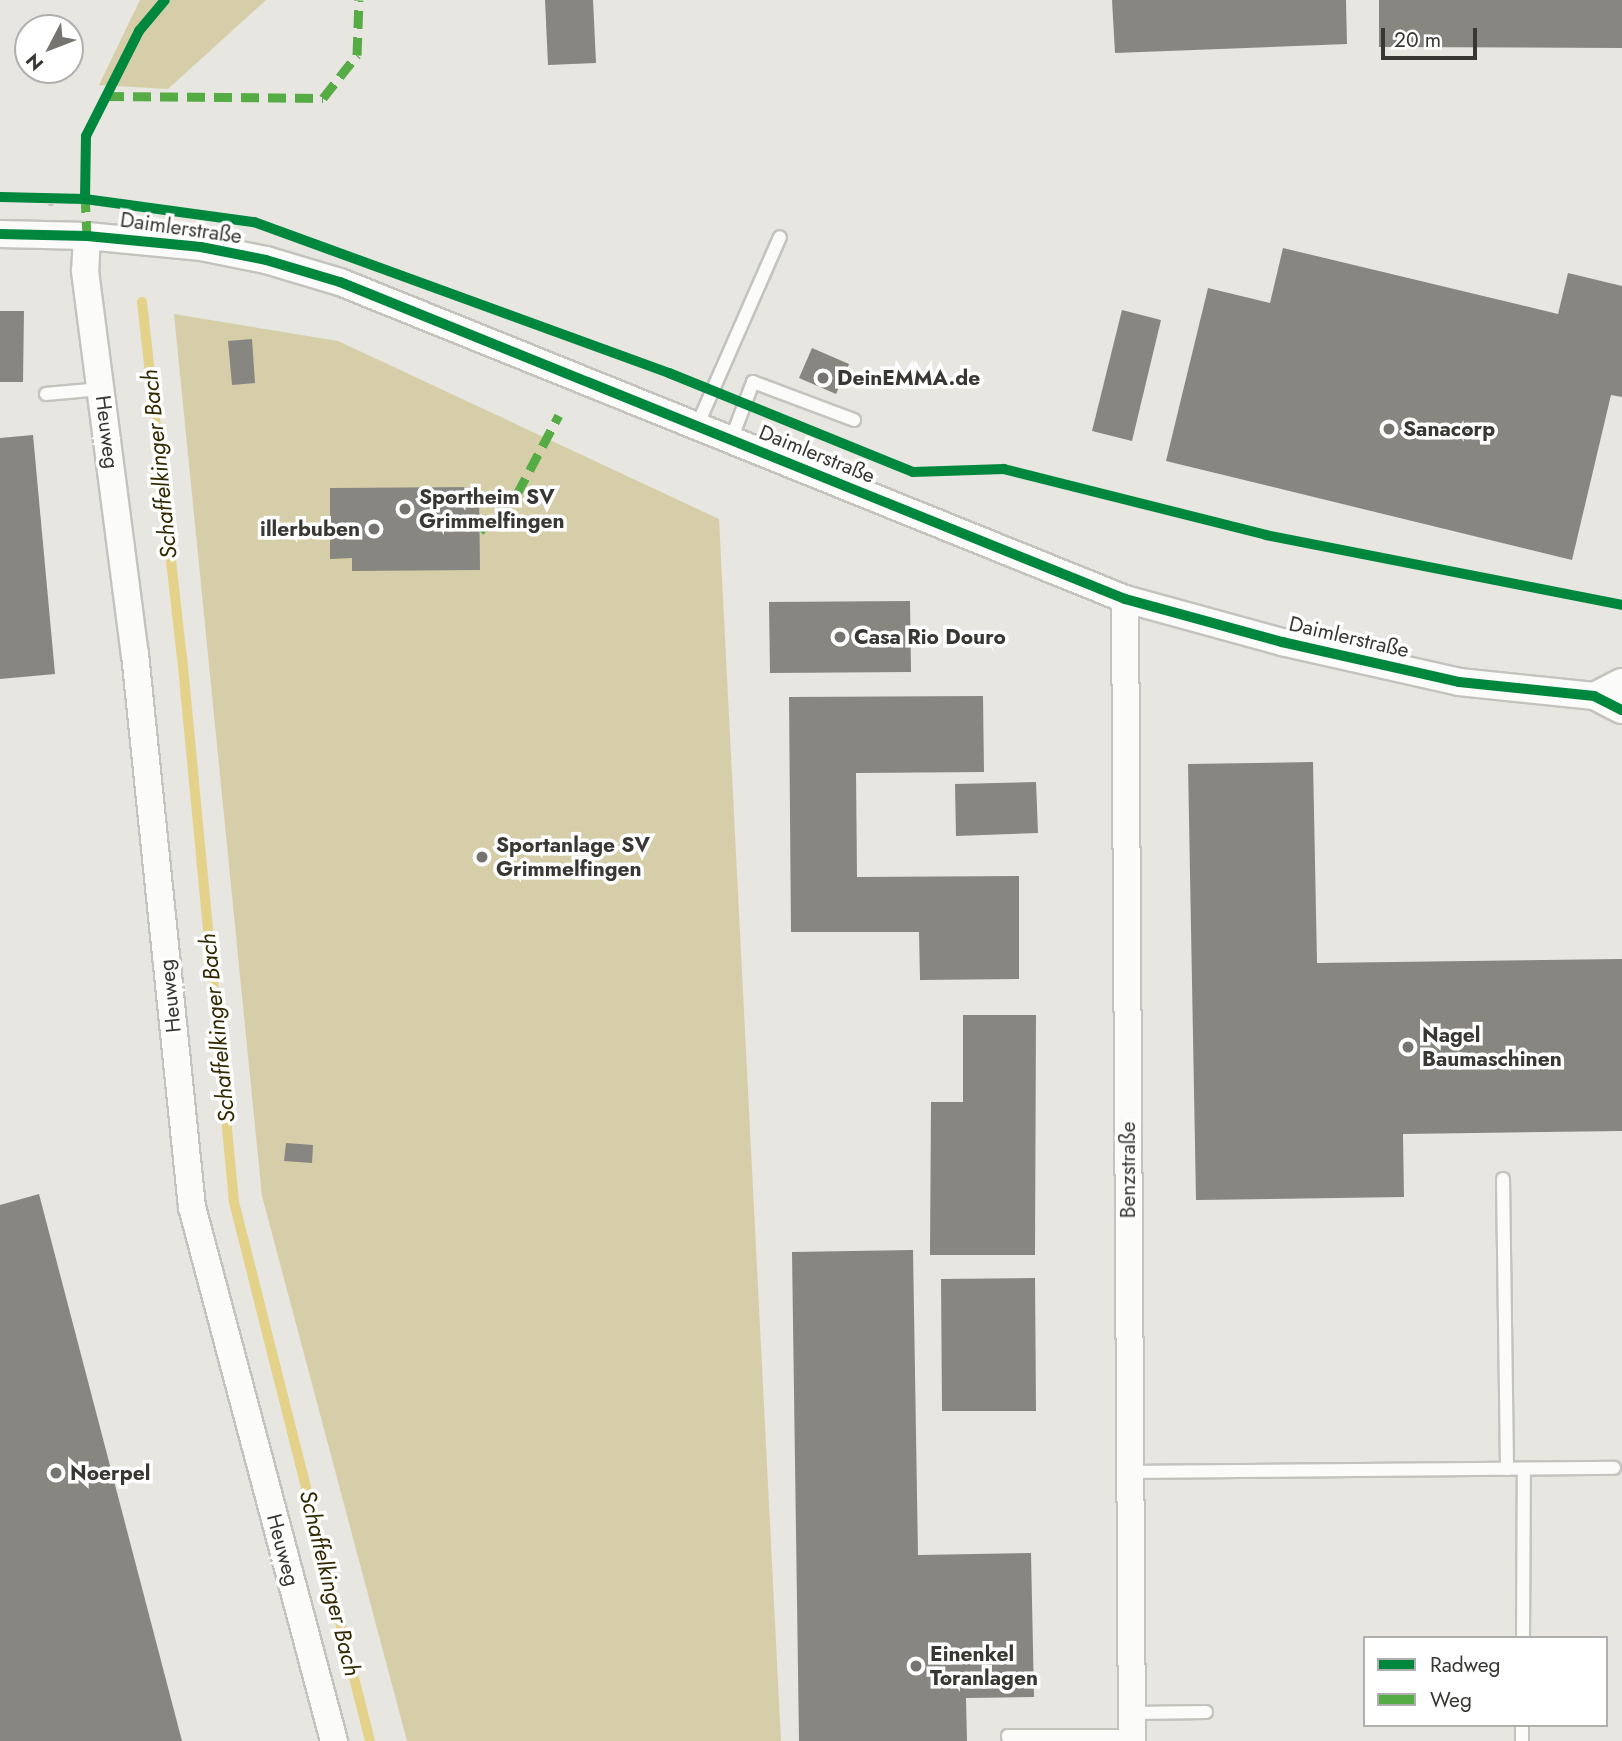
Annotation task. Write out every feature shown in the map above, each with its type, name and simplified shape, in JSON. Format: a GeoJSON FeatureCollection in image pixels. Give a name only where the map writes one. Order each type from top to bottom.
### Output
{"type":"FeatureCollection","features":[{"type":"Feature","properties":{"kind":"street","name":"Daimlerstraße"},"geometry":{"type":"LineString","coordinates":[[0,234],[87,236],[201,247],[266,260],[340,282],[1125,599],[1282,642],[1459,682],[1594,696],[1622,710]]}},
{"type":"Feature","properties":{"kind":"street","name":"Heuweg"},"geometry":{"type":"LineString","coordinates":[[87,236],[85,271],[135,654],[192,1207],[334,1741]]}},
{"type":"Feature","properties":{"kind":"street","name":"Benzstraße"},"geometry":{"type":"LineString","coordinates":[[1125,599],[1132,1730]]}},
{"type":"Feature","properties":{"kind":"street"},"geometry":{"type":"LineString","coordinates":[[1594,696],[1622,682]]}},
{"type":"Feature","properties":{"kind":"lane"},"geometry":{"type":"LineString","coordinates":[[697,426],[780,237]]}},
{"type":"Feature","properties":{"kind":"lane"},"geometry":{"type":"LineString","coordinates":[[731,440],[753,382],[854,420]]}},
{"type":"Feature","properties":{"kind":"lane"},"geometry":{"type":"LineString","coordinates":[[46,394],[101,389]]}},
{"type":"Feature","properties":{"kind":"lane"},"geometry":{"type":"LineString","coordinates":[[1503,1179],[1507,1469]]}},
{"type":"Feature","properties":{"kind":"lane"},"geometry":{"type":"LineString","coordinates":[[1130,1472],[1614,1468]]}},
{"type":"Feature","properties":{"kind":"lane"},"geometry":{"type":"LineString","coordinates":[[1522,1636],[1524,1469]]}},
{"type":"Feature","properties":{"kind":"lane"},"geometry":{"type":"LineString","coordinates":[[1009,1741],[1008,1736],[1132,1730],[1206,1712]]}},
{"type":"Feature","properties":{"kind":"shaded area"},"geometry":{"type":"Polygon","coordinates":[[[140,0],[266,0],[168,89],[99,85],[140,0]]]}},
{"type":"Feature","properties":{"kind":"shaded area","name":"Sportanlage SV Grimmelfingen"},"geometry":{"type":"Polygon","coordinates":[[[174,314],[338,341],[719,519],[781,1741],[407,1741],[262,1196],[174,314]]]}},
{"type":"Feature","properties":{"kind":"building"},"geometry":{"type":"Polygon","coordinates":[[[545,0],[593,0],[596,63],[548,65],[545,0]]]}},
{"type":"Feature","properties":{"kind":"building"},"geometry":{"type":"Polygon","coordinates":[[[1112,0],[1346,0],[1347,44],[1115,53],[1112,0]]]}},
{"type":"Feature","properties":{"kind":"building"},"geometry":{"type":"Polygon","coordinates":[[[1379,0],[1622,0],[1622,48],[1379,47],[1379,0]]]}},
{"type":"Feature","properties":{"kind":"building","name":"Sanacorp"},"geometry":{"type":"Polygon","coordinates":[[[1283,248],[1558,314],[1568,273],[1622,286],[1622,397],[1611,395],[1572,560],[1166,461],[1208,288],[1270,303],[1283,248]]]}},
{"type":"Feature","properties":{"kind":"building"},"geometry":{"type":"Polygon","coordinates":[[[1122,310],[1161,320],[1132,441],[1092,431],[1122,310]]]}},
{"type":"Feature","properties":{"kind":"building"},"geometry":{"type":"Polygon","coordinates":[[[0,311],[24,311],[23,382],[0,382],[0,311]]]}},
{"type":"Feature","properties":{"kind":"building"},"geometry":{"type":"Polygon","coordinates":[[[252,339],[255,383],[232,385],[228,341],[252,339]]]}},
{"type":"Feature","properties":{"kind":"building"},"geometry":{"type":"Polygon","coordinates":[[[812,348],[849,364],[836,394],[799,378],[812,348]]]}},
{"type":"Feature","properties":{"kind":"building"},"geometry":{"type":"Polygon","coordinates":[[[33,435],[55,674],[0,679],[0,438],[33,435]]]}},
{"type":"Feature","properties":{"kind":"building","name":"Sportheim SV Grimmelfingen"},"geometry":{"type":"Polygon","coordinates":[[[479,487],[480,570],[352,571],[352,558],[330,559],[330,488],[479,487]]]}},
{"type":"Feature","properties":{"kind":"building","name":"Casa Rio Douro"},"geometry":{"type":"Polygon","coordinates":[[[910,601],[911,672],[770,673],[769,602],[910,601]]]}},
{"type":"Feature","properties":{"kind":"building"},"geometry":{"type":"Polygon","coordinates":[[[983,696],[984,772],[856,773],[857,877],[1019,876],[1019,979],[920,980],[919,932],[791,932],[789,697],[983,696]]]}},
{"type":"Feature","properties":{"kind":"building","name":"Nagel Baumaschinen"},"geometry":{"type":"Polygon","coordinates":[[[1313,762],[1317,963],[1622,959],[1622,1131],[1403,1134],[1404,1197],[1196,1200],[1188,764],[1313,762]]]}},
{"type":"Feature","properties":{"kind":"building"},"geometry":{"type":"Polygon","coordinates":[[[1036,782],[1038,833],[956,836],[955,784],[1036,782]]]}},
{"type":"Feature","properties":{"kind":"building"},"geometry":{"type":"Polygon","coordinates":[[[963,1015],[1036,1015],[1035,1255],[930,1255],[931,1102],[963,1102],[963,1015]]]}},
{"type":"Feature","properties":{"kind":"building"},"geometry":{"type":"Polygon","coordinates":[[[286,1143],[313,1145],[312,1163],[284,1161],[286,1143]]]}},
{"type":"Feature","properties":{"kind":"building","name":"Noerpel"},"geometry":{"type":"Polygon","coordinates":[[[39,1194],[182,1741],[0,1741],[0,1205],[39,1194]]]}},
{"type":"Feature","properties":{"kind":"building"},"geometry":{"type":"Polygon","coordinates":[[[913,1250],[918,1555],[1031,1553],[1034,1697],[966,1698],[967,1741],[799,1741],[792,1252],[913,1250]]]}},
{"type":"Feature","properties":{"kind":"building"},"geometry":{"type":"Polygon","coordinates":[[[1035,1278],[1036,1411],[942,1411],[941,1279],[1035,1278]]]}},
{"type":"Feature","properties":{"kind":"waterway","name":"Schaffelkinger Bach"},"geometry":{"type":"LineString","coordinates":[[142,302],[182,656],[234,1202],[370,1741]]}},
{"type":"Feature","properties":{"kind":"marked path"},"geometry":{"type":"LineString","coordinates":[[106,96],[323,98],[357,55],[359,0]]}},
{"type":"Feature","properties":{"kind":"marked path"},"geometry":{"type":"LineString","coordinates":[[85,194],[87,236]]}},
{"type":"Feature","properties":{"kind":"marked path"},"geometry":{"type":"LineString","coordinates":[[480,531],[517,494],[559,415]]}},
{"type":"Feature","properties":{"kind":"cycle path"},"geometry":{"type":"LineString","coordinates":[[85,199],[86,136],[139,31],[165,0]]}},
{"type":"Feature","properties":{"kind":"cycle path"},"geometry":{"type":"LineString","coordinates":[[0,197],[85,199],[254,222],[669,373],[913,472],[1004,469],[1266,535],[1622,605]]}},
{"type":"Feature","properties":{"kind":"cycle path"},"geometry":{"type":"LineString","coordinates":[[0,234],[87,236],[201,247],[266,260],[340,282],[1125,599],[1282,642],[1459,682],[1594,696],[1622,710]]}},
{"type":"Feature","properties":{"kind":"place","name":"DeinEMMA.de"},"geometry":{"type":"Point","coordinates":[823,378]}},
{"type":"Feature","properties":{"kind":"place","name":"Sanacorp"},"geometry":{"type":"Point","coordinates":[1389,429]}},
{"type":"Feature","properties":{"kind":"place","name":"Sportheim SV Grimmelfingen"},"geometry":{"type":"Point","coordinates":[405,509]}},
{"type":"Feature","properties":{"kind":"place","name":"illerbuben"},"geometry":{"type":"Point","coordinates":[374,529]}},
{"type":"Feature","properties":{"kind":"place","name":"Casa Rio Douro"},"geometry":{"type":"Point","coordinates":[840,637]}},
{"type":"Feature","properties":{"kind":"place","name":"Sportanlage SV Grimmelfingen"},"geometry":{"type":"Point","coordinates":[482,857]}},
{"type":"Feature","properties":{"kind":"place","name":"Nagel Baumaschinen"},"geometry":{"type":"Point","coordinates":[1408,1047]}},
{"type":"Feature","properties":{"kind":"place","name":"Noerpel"},"geometry":{"type":"Point","coordinates":[56,1473]}},
{"type":"Feature","properties":{"kind":"place","name":"Einenkel Toranlagen"},"geometry":{"type":"Point","coordinates":[916,1666]}}]}
